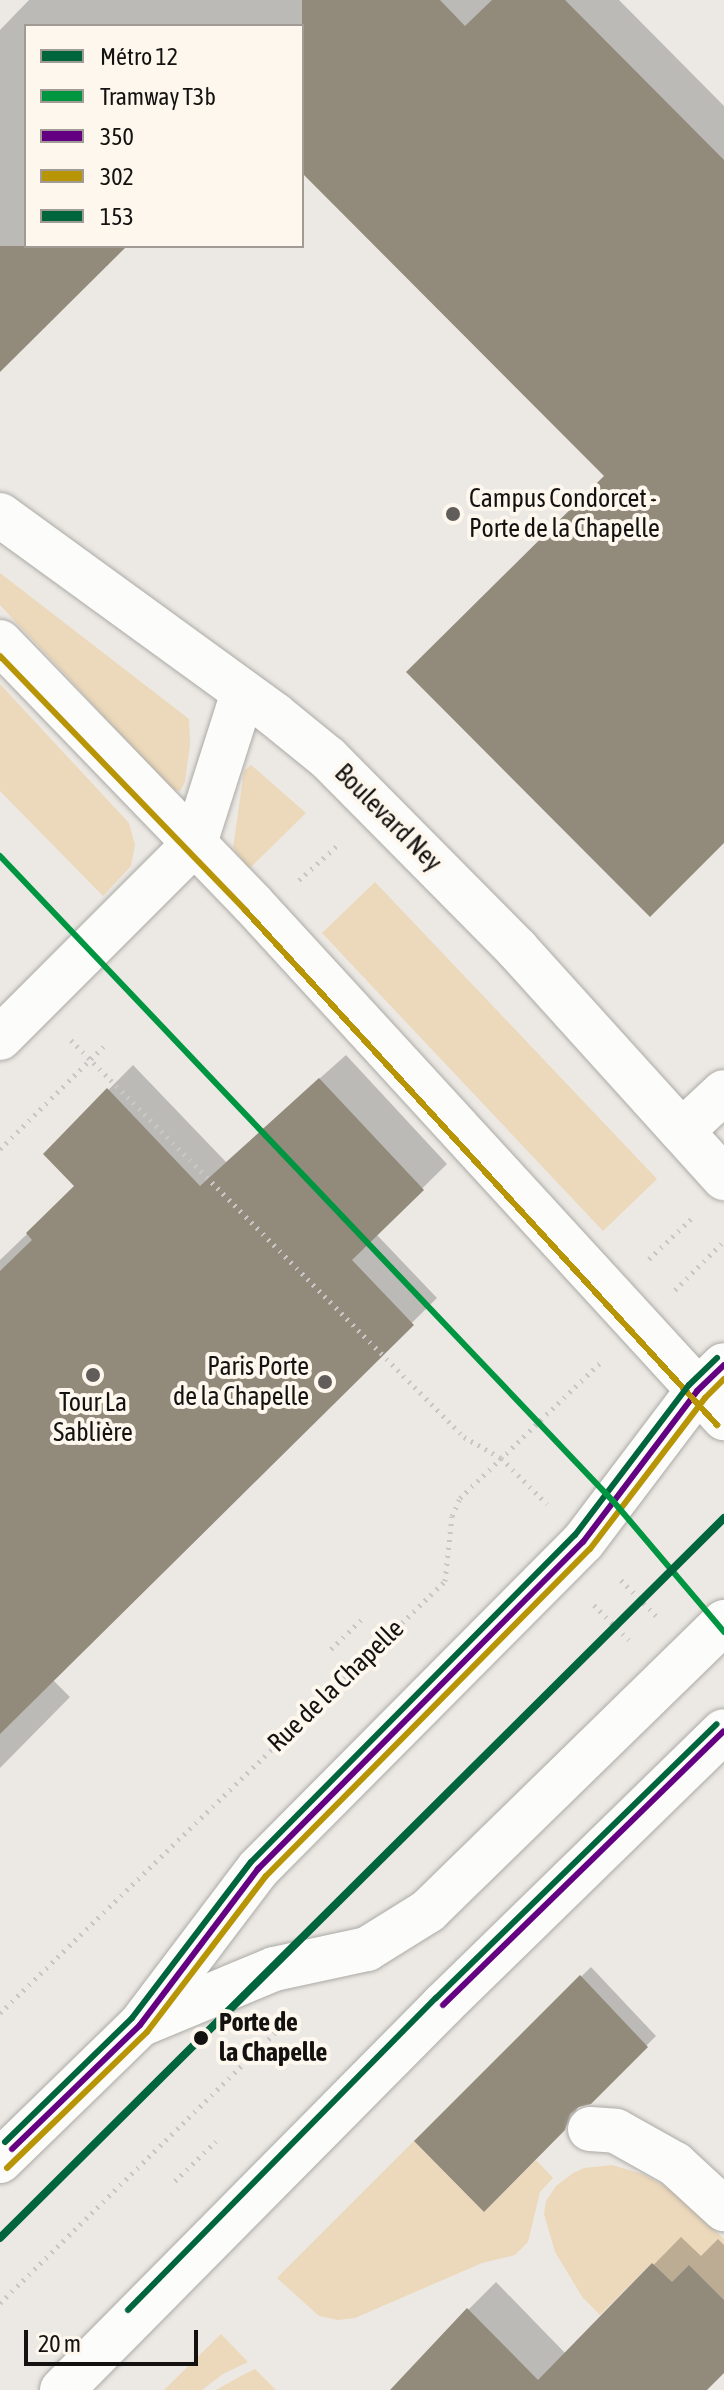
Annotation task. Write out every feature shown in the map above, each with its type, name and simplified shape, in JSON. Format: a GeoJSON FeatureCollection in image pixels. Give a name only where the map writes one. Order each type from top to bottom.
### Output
{"type":"FeatureCollection","features":[{"type":"Feature","properties":{"kind":"main road","name":"Boulevard Ney"},"geometry":{"type":"LineString","coordinates":[[0,515],[328,758],[517,949],[724,1178]]}},
{"type":"Feature","properties":{"kind":"main road"},"geometry":{"type":"LineString","coordinates":[[0,642],[195,843],[613,1294],[715,1391],[583,1542],[258,1869],[140,2025],[0,2161]]}},
{"type":"Feature","properties":{"kind":"main road"},"geometry":{"type":"LineString","coordinates":[[15,1023],[195,843],[243,693]]}},
{"type":"Feature","properties":{"kind":"main road"},"geometry":{"type":"LineString","coordinates":[[682,1131],[724,1092]]}},
{"type":"Feature","properties":{"kind":"main road"},"geometry":{"type":"LineString","coordinates":[[140,2025],[274,1969],[367,1949],[418,1918],[724,1622]]}},
{"type":"Feature","properties":{"kind":"main road"},"geometry":{"type":"LineString","coordinates":[[62,2390],[443,2005],[724,1731]]}},
{"type":"Feature","properties":{"kind":"main road"},"geometry":{"type":"LineString","coordinates":[[590,2129],[616,2131],[675,2164],[724,2209]]}},
{"type":"Feature","properties":{"kind":"path"},"geometry":{"type":"LineString","coordinates":[[291,888],[340,843]]}},
{"type":"Feature","properties":{"kind":"path"},"geometry":{"type":"LineString","coordinates":[[69,1038],[464,1437],[501,1458],[550,1508]]}},
{"type":"Feature","properties":{"kind":"path"},"geometry":{"type":"LineString","coordinates":[[0,1149],[104,1046]]}},
{"type":"Feature","properties":{"kind":"path"},"geometry":{"type":"LineString","coordinates":[[645,1263],[698,1213]]}},
{"type":"Feature","properties":{"kind":"path"},"geometry":{"type":"LineString","coordinates":[[673,1292],[724,1241]]}},
{"type":"Feature","properties":{"kind":"path","name":"Rue de la Chapelle"},"geometry":{"type":"LineString","coordinates":[[0,2013],[445,1581],[452,1516],[460,1498],[607,1356]]}},
{"type":"Feature","properties":{"kind":"path"},"geometry":{"type":"LineString","coordinates":[[613,1571],[662,1622]]}},
{"type":"Feature","properties":{"kind":"path"},"geometry":{"type":"LineString","coordinates":[[586,1597],[636,1647]]}},
{"type":"Feature","properties":{"kind":"path"},"geometry":{"type":"LineString","coordinates":[[331,1649],[364,1617]]}},
{"type":"Feature","properties":{"kind":"path"},"geometry":{"type":"LineString","coordinates":[[0,2303],[280,2028],[309,2017]]}},
{"type":"Feature","properties":{"kind":"path"},"geometry":{"type":"LineString","coordinates":[[175,2181],[216,2141]]}},
{"type":"Feature","properties":{"kind":"shaded area"},"geometry":{"type":"Polygon","coordinates":[[[0,573],[189,719],[190,745],[185,782],[180,791],[173,790],[0,605],[0,573]]]}},
{"type":"Feature","properties":{"kind":"shaded area"},"geometry":{"type":"Polygon","coordinates":[[[0,684],[129,823],[135,845],[131,866],[103,896],[0,791],[0,684]]]}},
{"type":"Feature","properties":{"kind":"shaded area"},"geometry":{"type":"Polygon","coordinates":[[[251,765],[306,813],[249,869],[233,848],[244,771],[251,765]]]}},
{"type":"Feature","properties":{"kind":"shaded area"},"geometry":{"type":"Polygon","coordinates":[[[375,882],[657,1179],[603,1231],[322,933],[375,882]]]}},
{"type":"Feature","properties":{"kind":"shaded area"},"geometry":{"type":"Polygon","coordinates":[[[414,2141],[484,2212],[536,2160],[553,2178],[540,2192],[528,2242],[515,2255],[482,2263],[355,2318],[338,2320],[319,2316],[277,2278],[414,2141]]]}},
{"type":"Feature","properties":{"kind":"shaded area"},"geometry":{"type":"Polygon","coordinates":[[[612,2165],[642,2174],[669,2188],[724,2239],[724,2300],[689,2265],[672,2282],[652,2263],[600,2315],[583,2298],[555,2252],[544,2214],[546,2201],[556,2186],[573,2173],[584,2168],[612,2165]]]}},
{"type":"Feature","properties":{"kind":"shaded area"},"geometry":{"type":"Polygon","coordinates":[[[221,2334],[248,2362],[223,2374],[202,2390],[164,2390],[221,2334]]]}},
{"type":"Feature","properties":{"kind":"shaded area"},"geometry":{"type":"Polygon","coordinates":[[[255,2369],[276,2390],[216,2390],[239,2377],[255,2369]]]}},
{"type":"Feature","properties":{"kind":"building"},"geometry":{"type":"Polygon","coordinates":[[[302,0],[440,0],[465,26],[492,0],[565,0],[724,160],[724,843],[650,917],[406,672],[604,476],[304,175],[302,0]]]}},
{"type":"Feature","properties":{"kind":"building"},"geometry":{"type":"Polygon","coordinates":[[[0,246],[125,248],[0,372],[0,246]]]}},
{"type":"Feature","properties":{"kind":"building"},"geometry":{"type":"Polygon","coordinates":[[[319,1078],[424,1190],[352,1260],[414,1325],[0,1734],[0,1271],[32,1240],[26,1233],[74,1186],[43,1154],[107,1088],[200,1186],[319,1078]]]}},
{"type":"Feature","properties":{"kind":"building"},"geometry":{"type":"Polygon","coordinates":[[[580,1975],[648,2047],[591,2104],[579,2107],[570,2114],[565,2130],[484,2212],[414,2141],[580,1975]]]}},
{"type":"Feature","properties":{"kind":"building"},"geometry":{"type":"Polygon","coordinates":[[[652,2263],[672,2282],[689,2265],[724,2300],[724,2373],[707,2390],[390,2390],[467,2308],[538,2380],[652,2263]]]}},
{"type":"Feature","properties":{"kind":"metro line","name":"12"},"geometry":{"type":"LineString","coordinates":[[0,2238],[724,1518]]}},
{"type":"Feature","properties":{"kind":"tram line","name":"T3b"},"geometry":{"type":"LineString","coordinates":[[0,856],[613,1501],[724,1632]]}},
{"type":"Feature","properties":{"kind":"transit line","name":"302"},"geometry":{"type":"LineString","coordinates":[[0,656],[245,910],[717,1425]]}},
{"type":"Feature","properties":{"kind":"transit line","name":"153"},"geometry":{"type":"LineString","coordinates":[[5,2142],[132,2018],[251,1862],[575,1535],[689,1385],[717,1358]]}},
{"type":"Feature","properties":{"kind":"transit line","name":"350"},"geometry":{"type":"LineString","coordinates":[[12,2149],[140,2025],[258,1869],[583,1542],[697,1391],[724,1365]]}},
{"type":"Feature","properties":{"kind":"transit line","name":"302"},"geometry":{"type":"LineString","coordinates":[[7,2168],[147,2032],[266,1876],[590,1549],[705,1398],[724,1379]]}},
{"type":"Feature","properties":{"kind":"transit line","name":"153"},"geometry":{"type":"LineString","coordinates":[[128,2310],[436,1998],[717,1724]]}},
{"type":"Feature","properties":{"kind":"transit line","name":"350"},"geometry":{"type":"LineString","coordinates":[[443,2005],[724,1731]]}},
{"type":"Feature","properties":{"kind":"place","name":"Campus Condorcet - Porte de la Chapelle"},"geometry":{"type":"Point","coordinates":[453,514]}},
{"type":"Feature","properties":{"kind":"place","name":"Tour La Sablière"},"geometry":{"type":"Point","coordinates":[93,1375]}},
{"type":"Feature","properties":{"kind":"place","name":"Paris Porte de la Chapelle"},"geometry":{"type":"Point","coordinates":[325,1382]}},
{"type":"Feature","properties":{"kind":"place","name":"Porte de la Chapelle"},"geometry":{"type":"Point","coordinates":[201,2038]}}]}
